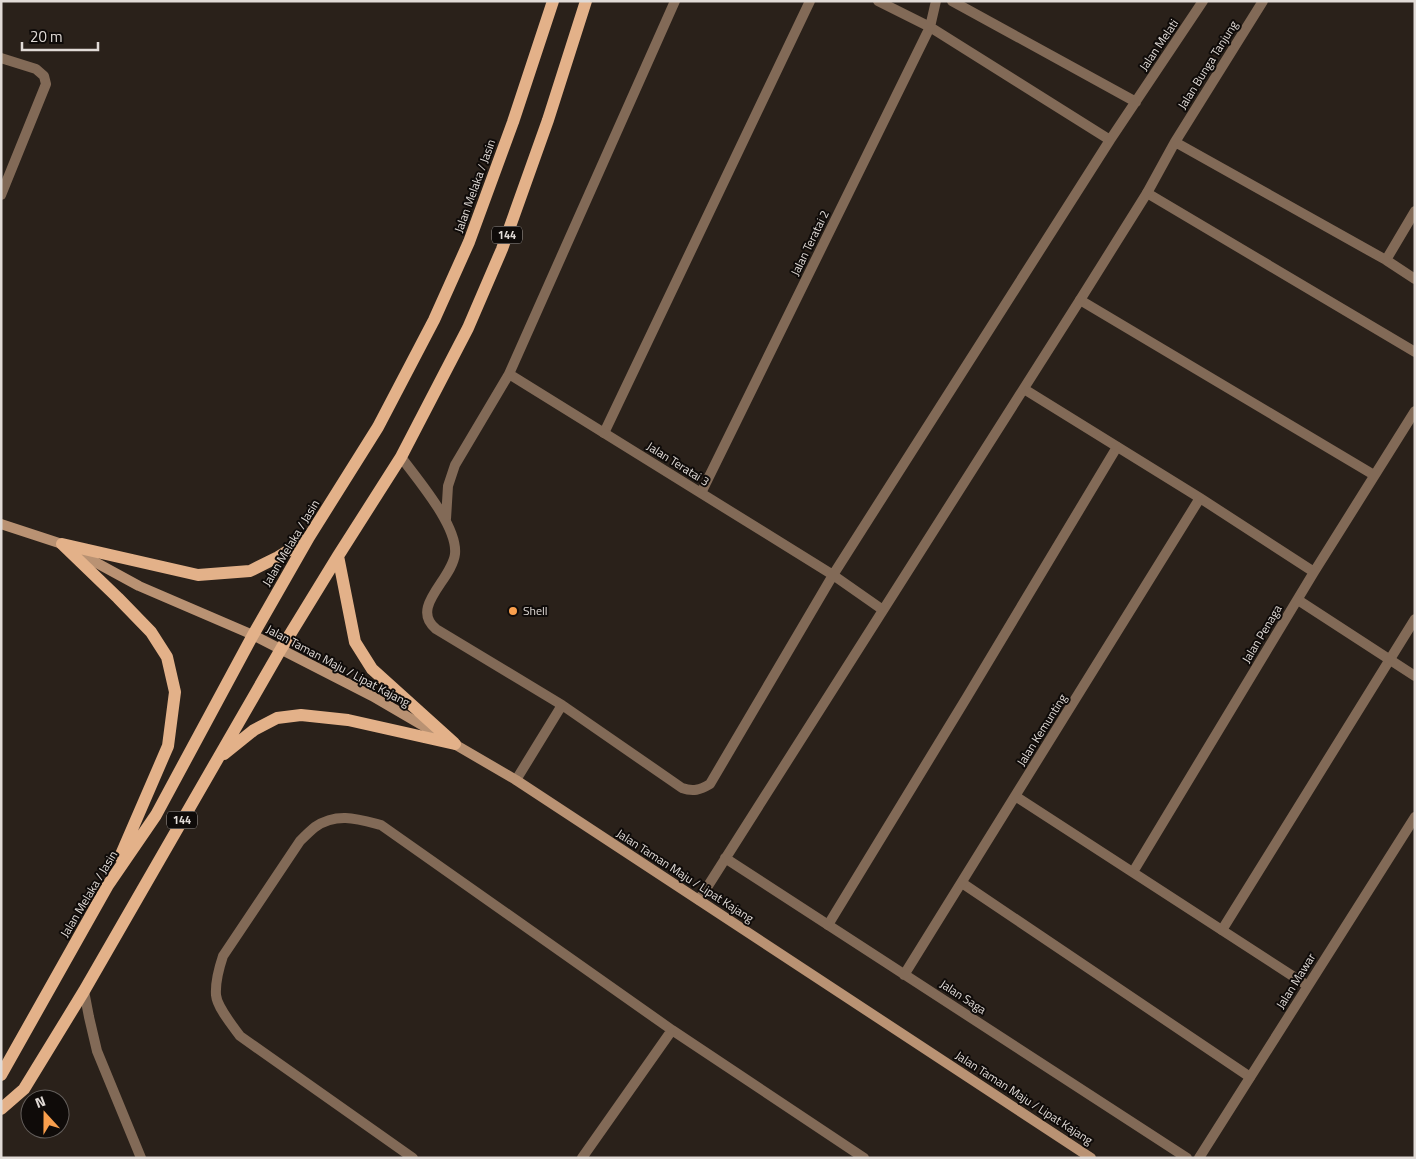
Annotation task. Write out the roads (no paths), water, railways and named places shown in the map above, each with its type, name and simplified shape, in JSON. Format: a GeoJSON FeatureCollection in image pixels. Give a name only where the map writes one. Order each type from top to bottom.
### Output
{"type":"FeatureCollection","features":[{"type":"Feature","properties":{"kind":"main road","name":"Jalan Melaka / Jasin"},"geometry":{"type":"LineString","coordinates":[[1,1075],[108,885],[156,815],[253,635],[309,537],[378,427],[434,320],[469,242],[513,122],[553,1]]}},
{"type":"Feature","properties":{"kind":"main road","name":"144"},"geometry":{"type":"LineString","coordinates":[[1,1109],[24,1089],[84,991],[281,649],[401,457],[468,328],[502,250],[548,120],[586,1]]}},
{"type":"Feature","properties":{"kind":"main road","name":"Jalan Taman Maju / Lipat Kajang"},"geometry":{"type":"LineString","coordinates":[[1,524],[62,544],[140,586],[253,635],[372,696],[455,744],[516,780],[1091,1158]]}},
{"type":"Feature","properties":{"kind":"main road"},"geometry":{"type":"LineString","coordinates":[[62,544],[198,574],[250,571],[278,557],[309,537]]}},
{"type":"Feature","properties":{"kind":"main road"},"geometry":{"type":"LineString","coordinates":[[62,544],[150,632],[167,657],[174,692],[168,746],[108,885]]}},
{"type":"Feature","properties":{"kind":"main road"},"geometry":{"type":"LineString","coordinates":[[338,556],[355,642],[372,669],[455,744]]}},
{"type":"Feature","properties":{"kind":"main road"},"geometry":{"type":"LineString","coordinates":[[218,759],[254,730],[277,718],[301,715],[348,720],[455,744]]}},
{"type":"Feature","properties":{"kind":"street"},"geometry":{"type":"LineString","coordinates":[[446,519],[448,486],[455,465],[509,374],[675,1]]}},
{"type":"Feature","properties":{"kind":"street"},"geometry":{"type":"LineString","coordinates":[[604,433],[810,1]]}},
{"type":"Feature","properties":{"kind":"street"},"geometry":{"type":"LineString","coordinates":[[878,1],[930,27],[1110,140]]}},
{"type":"Feature","properties":{"kind":"street","name":"Jalan Teratai 2"},"geometry":{"type":"LineString","coordinates":[[701,493],[930,27],[936,1]]}},
{"type":"Feature","properties":{"kind":"street"},"geometry":{"type":"LineString","coordinates":[[952,1],[1136,102]]}},
{"type":"Feature","properties":{"kind":"street","name":"Jalan Melati"},"geometry":{"type":"LineString","coordinates":[[446,519],[455,553],[450,569],[426,609],[430,624],[562,705],[682,788],[696,791],[710,784],[832,575],[1110,140],[1203,1]]}},
{"type":"Feature","properties":{"kind":"street","name":"Jalan Bunga Tanjung"},"geometry":{"type":"LineString","coordinates":[[699,900],[1080,300],[1263,1]]}},
{"type":"Feature","properties":{"kind":"street"},"geometry":{"type":"LineString","coordinates":[[1,58],[36,69],[44,76],[46,84],[1,195]]}},
{"type":"Feature","properties":{"kind":"street"},"geometry":{"type":"LineString","coordinates":[[1175,142],[1415,278]]}},
{"type":"Feature","properties":{"kind":"street"},"geometry":{"type":"LineString","coordinates":[[1147,193],[1415,352]]}},
{"type":"Feature","properties":{"kind":"street"},"geometry":{"type":"LineString","coordinates":[[1386,260],[1415,211]]}},
{"type":"Feature","properties":{"kind":"street"},"geometry":{"type":"LineString","coordinates":[[1080,300],[1374,475]]}},
{"type":"Feature","properties":{"kind":"street","name":"Jalan Teratai 3"},"geometry":{"type":"LineString","coordinates":[[509,374],[832,575],[883,610]]}},
{"type":"Feature","properties":{"kind":"street"},"geometry":{"type":"LineString","coordinates":[[1024,389],[1200,498],[1314,572]]}},
{"type":"Feature","properties":{"kind":"street","name":"Jalan Penaga"},"geometry":{"type":"LineString","coordinates":[[1133,872],[1314,572],[1415,411]]}},
{"type":"Feature","properties":{"kind":"street"},"geometry":{"type":"LineString","coordinates":[[828,925],[1116,447]]}},
{"type":"Feature","properties":{"kind":"street"},"geometry":{"type":"LineString","coordinates":[[401,457],[446,519]]}},
{"type":"Feature","properties":{"kind":"street","name":"Jalan Kemunting"},"geometry":{"type":"LineString","coordinates":[[904,974],[1200,498]]}},
{"type":"Feature","properties":{"kind":"street"},"geometry":{"type":"LineString","coordinates":[[1298,600],[1415,676]]}},
{"type":"Feature","properties":{"kind":"street"},"geometry":{"type":"LineString","coordinates":[[1222,930],[1415,619]]}},
{"type":"Feature","properties":{"kind":"street"},"geometry":{"type":"LineString","coordinates":[[516,780],[562,705]]}},
{"type":"Feature","properties":{"kind":"street"},"geometry":{"type":"LineString","coordinates":[[1015,796],[1308,986]]}},
{"type":"Feature","properties":{"kind":"street"},"geometry":{"type":"LineString","coordinates":[[413,1158],[240,1036],[226,1017],[216,996],[217,974],[223,956],[300,840],[316,826],[337,817],[357,818],[382,825],[672,1030],[864,1158]]}},
{"type":"Feature","properties":{"kind":"street","name":"Jalan Mawar"},"geometry":{"type":"LineString","coordinates":[[1199,1158],[1415,817]]}},
{"type":"Feature","properties":{"kind":"street","name":"Jalan Saga"},"geometry":{"type":"LineString","coordinates":[[725,858],[1187,1158]]}},
{"type":"Feature","properties":{"kind":"street"},"geometry":{"type":"LineString","coordinates":[[962,883],[1250,1077]]}},
{"type":"Feature","properties":{"kind":"street"},"geometry":{"type":"LineString","coordinates":[[84,991],[97,1051],[141,1158]]}},
{"type":"Feature","properties":{"kind":"street"},"geometry":{"type":"LineString","coordinates":[[582,1158],[672,1030]]}},
{"type":"Feature","properties":{"kind":"place","name":"Shell"},"geometry":{"type":"Point","coordinates":[513,611]}}]}
